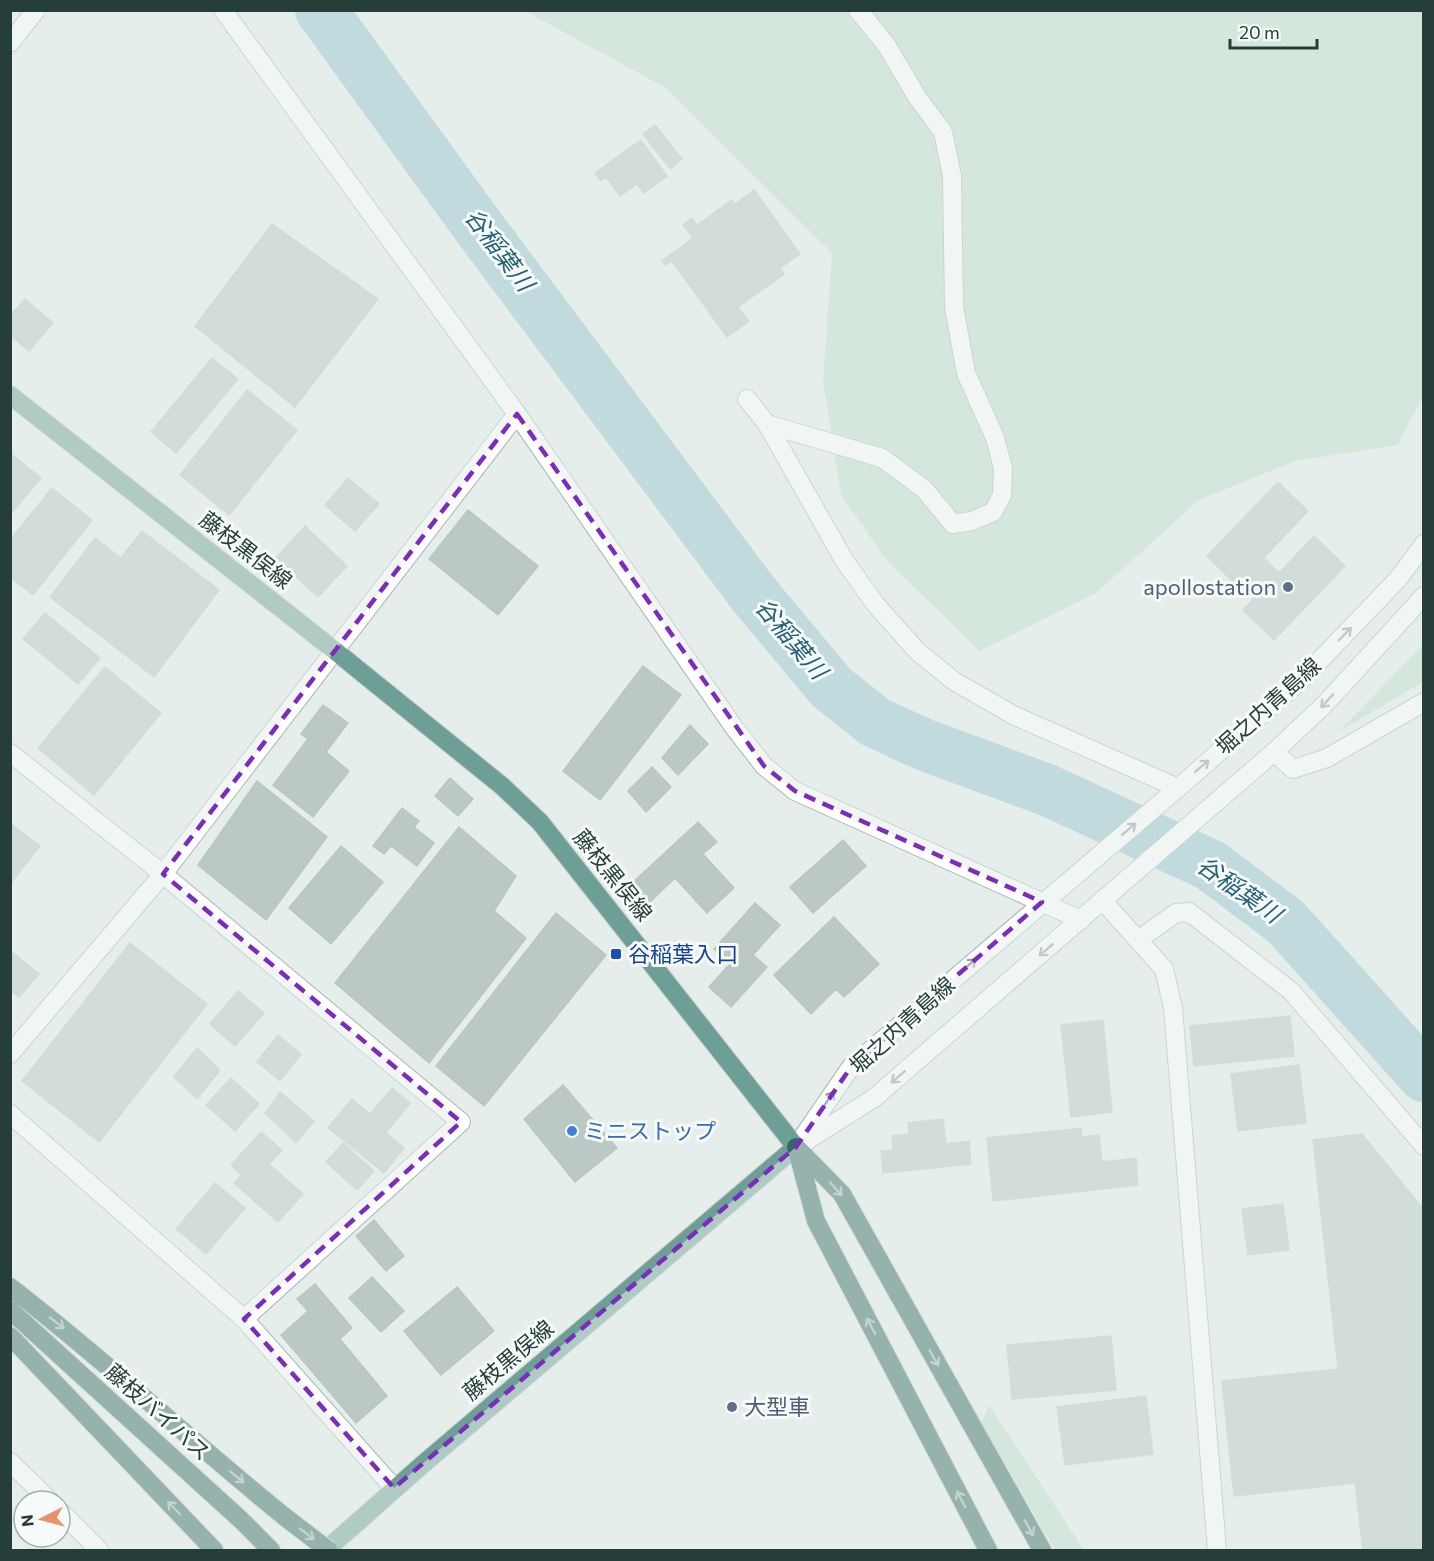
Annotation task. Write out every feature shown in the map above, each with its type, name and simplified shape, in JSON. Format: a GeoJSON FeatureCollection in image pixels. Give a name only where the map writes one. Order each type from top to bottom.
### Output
{"type":"FeatureCollection","features":[{"type":"Feature","properties":{"kind":"highway"},"geometry":{"type":"LineString","coordinates":[[796,1147],[816,1221],[988,1551]]}},
{"type":"Feature","properties":{"kind":"highway"},"geometry":{"type":"LineString","coordinates":[[796,1147],[842,1194],[1042,1551]]}},
{"type":"Feature","properties":{"kind":"highway"},"geometry":{"type":"LineString","coordinates":[[10,1287],[70,1333],[222,1466],[327,1551]]}},
{"type":"Feature","properties":{"kind":"highway","name":"藤枝バイパス"},"geometry":{"type":"LineString","coordinates":[[10,1311],[241,1520],[271,1551]]}},
{"type":"Feature","properties":{"kind":"highway"},"geometry":{"type":"LineString","coordinates":[[10,1336],[214,1550]]}},
{"type":"Feature","properties":{"kind":"main road","name":"藤枝黒俣線"},"geometry":{"type":"LineString","coordinates":[[10,395],[334,650],[502,786],[540,822],[796,1147],[394,1488],[327,1551]]}},
{"type":"Feature","properties":{"kind":"street"},"geometry":{"type":"LineString","coordinates":[[11,41],[36,10]]}},
{"type":"Feature","properties":{"kind":"street"},"geometry":{"type":"LineString","coordinates":[[223,10],[517,414],[764,766],[795,791],[1081,920]]}},
{"type":"Feature","properties":{"kind":"street"},"geometry":{"type":"LineString","coordinates":[[767,424],[882,458],[924,489],[953,524],[972,521],[993,512],[1002,495],[1003,468],[995,438],[966,373],[954,307],[952,176],[943,132],[917,97],[887,46],[858,10]]}},
{"type":"Feature","properties":{"kind":"street"},"geometry":{"type":"LineString","coordinates":[[747,399],[767,424],[844,560],[876,605],[918,652],[954,681],[1013,715],[1178,788]]}},
{"type":"Feature","properties":{"kind":"street"},"geometry":{"type":"LineString","coordinates":[[10,1054],[163,874],[517,414]]}},
{"type":"Feature","properties":{"kind":"street","name":"堀之内青島線"},"geometry":{"type":"LineString","coordinates":[[796,1147],[851,1067],[1300,681],[1398,579],[1424,544]]}},
{"type":"Feature","properties":{"kind":"street","name":"堀之内青島線"},"geometry":{"type":"LineString","coordinates":[[796,1147],[874,1098],[1274,752],[1323,706],[1424,596]]}},
{"type":"Feature","properties":{"kind":"street"},"geometry":{"type":"LineString","coordinates":[[1274,752],[1293,769],[1327,758],[1424,702]]}},
{"type":"Feature","properties":{"kind":"street"},"geometry":{"type":"LineString","coordinates":[[10,753],[163,874],[461,1122],[244,1319]]}},
{"type":"Feature","properties":{"kind":"street"},"geometry":{"type":"LineString","coordinates":[[1102,900],[1164,969],[1173,1008],[1216,1551]]}},
{"type":"Feature","properties":{"kind":"street"},"geometry":{"type":"LineString","coordinates":[[1138,940],[1176,913],[1189,912],[1291,991],[1424,1146]]}},
{"type":"Feature","properties":{"kind":"street"},"geometry":{"type":"LineString","coordinates":[[10,1114],[244,1319],[394,1488]]}},
{"type":"Feature","properties":{"kind":"street"},"geometry":{"type":"LineString","coordinates":[[10,1461],[38,1489]]}},
{"type":"Feature","properties":{"kind":"street"},"geometry":{"type":"LineString","coordinates":[[72,1523],[99,1551]]}},
{"type":"Feature","properties":{"kind":"highlighted area"},"geometry":{"type":"Polygon","coordinates":[[[517,414],[764,766],[795,791],[1042,902],[851,1067],[796,1147],[394,1488],[244,1319],[461,1122],[163,874],[517,414]]]}},
{"type":"Feature","properties":{"kind":"green space"},"geometry":{"type":"Polygon","coordinates":[[[525,11],[1423,11],[1423,396],[1398,445],[1295,461],[1199,500],[1096,593],[980,651],[887,561],[841,495],[823,380],[832,253],[666,88],[525,11]]]}},
{"type":"Feature","properties":{"kind":"green space"},"geometry":{"type":"Polygon","coordinates":[[[1423,645],[1423,682],[1338,732],[1423,645]]]}},
{"type":"Feature","properties":{"kind":"green space"},"geometry":{"type":"Polygon","coordinates":[[[989,1405],[1084,1550],[1055,1550],[981,1423],[989,1405]]]}},
{"type":"Feature","properties":{"kind":"building"},"geometry":{"type":"Polygon","coordinates":[[[655,125],[682,159],[670,169],[643,134],[655,125]]]}},
{"type":"Feature","properties":{"kind":"building"},"geometry":{"type":"Polygon","coordinates":[[[641,140],[667,176],[644,193],[637,184],[620,196],[606,177],[601,181],[595,173],[641,140]]]}},
{"type":"Feature","properties":{"kind":"building"},"geometry":{"type":"Polygon","coordinates":[[[754,190],[800,254],[780,268],[784,274],[738,307],[749,321],[727,337],[672,261],[665,265],[662,261],[693,238],[683,225],[692,218],[697,225],[732,200],[735,204],[754,190]]]}},
{"type":"Feature","properties":{"kind":"building"},"geometry":{"type":"Polygon","coordinates":[[[272,224],[378,299],[295,407],[195,326],[272,224]]]}},
{"type":"Feature","properties":{"kind":"building"},"geometry":{"type":"Polygon","coordinates":[[[25,299],[53,323],[29,351],[10,335],[10,316],[25,299]]]}},
{"type":"Feature","properties":{"kind":"building"},"geometry":{"type":"Polygon","coordinates":[[[212,358],[238,379],[176,453],[151,432],[212,358]]]}},
{"type":"Feature","properties":{"kind":"building"},"geometry":{"type":"Polygon","coordinates":[[[247,390],[297,430],[229,515],[180,475],[247,390]]]}},
{"type":"Feature","properties":{"kind":"building"},"geometry":{"type":"Polygon","coordinates":[[[10,453],[41,478],[10,515],[10,453]]]}},
{"type":"Feature","properties":{"kind":"building"},"geometry":{"type":"Polygon","coordinates":[[[348,478],[379,504],[355,531],[325,505],[348,478]]]}},
{"type":"Feature","properties":{"kind":"building"},"geometry":{"type":"Polygon","coordinates":[[[1278,482],[1308,511],[1237,586],[1207,556],[1278,482]]]}},
{"type":"Feature","properties":{"kind":"building"},"geometry":{"type":"Polygon","coordinates":[[[52,488],[92,520],[33,595],[10,577],[10,540],[52,488]]]}},
{"type":"Feature","properties":{"kind":"building"},"geometry":{"type":"Polygon","coordinates":[[[468,510],[538,566],[498,615],[429,559],[468,510]]]}},
{"type":"Feature","properties":{"kind":"building"},"geometry":{"type":"Polygon","coordinates":[[[305,526],[347,566],[318,597],[276,558],[305,526]]]}},
{"type":"Feature","properties":{"kind":"building"},"geometry":{"type":"Polygon","coordinates":[[[142,531],[219,590],[154,677],[50,597],[95,538],[121,558],[142,531]]]}},
{"type":"Feature","properties":{"kind":"building"},"geometry":{"type":"Polygon","coordinates":[[[1314,536],[1345,566],[1274,640],[1243,610],[1259,593],[1245,580],[1265,559],[1279,573],[1314,536]]]}},
{"type":"Feature","properties":{"kind":"building"},"geometry":{"type":"Polygon","coordinates":[[[45,613],[100,658],[78,684],[23,639],[45,613]]]}},
{"type":"Feature","properties":{"kind":"building"},"geometry":{"type":"Polygon","coordinates":[[[643,666],[681,695],[600,800],[563,771],[643,666]]]}},
{"type":"Feature","properties":{"kind":"building"},"geometry":{"type":"Polygon","coordinates":[[[105,667],[161,713],[94,795],[38,748],[105,667]]]}},
{"type":"Feature","properties":{"kind":"building"},"geometry":{"type":"Polygon","coordinates":[[[323,705],[348,723],[326,752],[349,771],[313,817],[273,785],[308,739],[301,734],[323,705]]]}},
{"type":"Feature","properties":{"kind":"building"},"geometry":{"type":"Polygon","coordinates":[[[690,725],[708,744],[678,775],[662,758],[690,725]]]}},
{"type":"Feature","properties":{"kind":"building"},"geometry":{"type":"Polygon","coordinates":[[[652,767],[671,787],[646,812],[628,791],[652,767]]]}},
{"type":"Feature","properties":{"kind":"building"},"geometry":{"type":"Polygon","coordinates":[[[450,778],[473,799],[458,816],[435,796],[450,778]]]}},
{"type":"Feature","properties":{"kind":"building"},"geometry":{"type":"Polygon","coordinates":[[[257,781],[327,837],[266,920],[198,865],[257,781]]]}},
{"type":"Feature","properties":{"kind":"building"},"geometry":{"type":"Polygon","coordinates":[[[402,808],[419,821],[414,827],[434,843],[417,866],[391,846],[384,854],[373,846],[402,808]]]}},
{"type":"Feature","properties":{"kind":"building"},"geometry":{"type":"Polygon","coordinates":[[[698,822],[717,842],[703,854],[734,888],[707,913],[675,878],[648,904],[630,885],[698,822]]]}},
{"type":"Feature","properties":{"kind":"building"},"geometry":{"type":"Polygon","coordinates":[[[10,823],[40,846],[10,884],[10,823]]]}},
{"type":"Feature","properties":{"kind":"building"},"geometry":{"type":"Polygon","coordinates":[[[459,827],[516,876],[494,911],[526,938],[429,1063],[335,983],[459,827]]]}},
{"type":"Feature","properties":{"kind":"building"},"geometry":{"type":"Polygon","coordinates":[[[843,840],[866,866],[813,913],[790,887],[843,840]]]}},
{"type":"Feature","properties":{"kind":"building"},"geometry":{"type":"Polygon","coordinates":[[[341,846],[383,882],[331,944],[289,908],[341,846]]]}},
{"type":"Feature","properties":{"kind":"building"},"geometry":{"type":"Polygon","coordinates":[[[755,903],[780,925],[753,955],[767,967],[731,1007],[709,987],[730,964],[714,949],[755,903]]]}},
{"type":"Feature","properties":{"kind":"building"},"geometry":{"type":"Polygon","coordinates":[[[556,913],[606,955],[484,1106],[436,1066],[556,913]]]}},
{"type":"Feature","properties":{"kind":"building"},"geometry":{"type":"Polygon","coordinates":[[[834,917],[879,964],[844,997],[836,989],[811,1014],[774,975],[834,917]]]}},
{"type":"Feature","properties":{"kind":"building"},"geometry":{"type":"Polygon","coordinates":[[[130,943],[207,1004],[99,1142],[22,1081],[130,943]]]}},
{"type":"Feature","properties":{"kind":"building"},"geometry":{"type":"Polygon","coordinates":[[[11,951],[39,974],[19,997],[10,990],[11,951]]]}},
{"type":"Feature","properties":{"kind":"building"},"geometry":{"type":"Polygon","coordinates":[[[238,991],[264,1013],[235,1046],[210,1024],[238,991]]]}},
{"type":"Feature","properties":{"kind":"building"},"geometry":{"type":"Polygon","coordinates":[[[1290,1016],[1294,1056],[1194,1066],[1190,1026],[1290,1016]]]}},
{"type":"Feature","properties":{"kind":"building"},"geometry":{"type":"Polygon","coordinates":[[[1103,1020],[1112,1112],[1071,1117],[1061,1025],[1103,1020]]]}},
{"type":"Feature","properties":{"kind":"building"},"geometry":{"type":"Polygon","coordinates":[[[278,1035],[301,1054],[280,1081],[257,1062],[278,1035]]]}},
{"type":"Feature","properties":{"kind":"building"},"geometry":{"type":"Polygon","coordinates":[[[197,1048],[220,1070],[197,1099],[174,1077],[197,1048]]]}},
{"type":"Feature","properties":{"kind":"building"},"geometry":{"type":"Polygon","coordinates":[[[1299,1065],[1306,1123],[1238,1131],[1231,1074],[1299,1065]]]}},
{"type":"Feature","properties":{"kind":"building"},"geometry":{"type":"Polygon","coordinates":[[[231,1078],[259,1104],[235,1131],[206,1105],[231,1078]]]}},
{"type":"Feature","properties":{"kind":"building"},"geometry":{"type":"Polygon","coordinates":[[[563,1085],[617,1148],[575,1182],[524,1119],[563,1085]]]}},
{"type":"Feature","properties":{"kind":"building"},"geometry":{"type":"Polygon","coordinates":[[[392,1088],[410,1103],[386,1133],[404,1148],[384,1173],[328,1128],[352,1099],[370,1114],[392,1088]]]}},
{"type":"Feature","properties":{"kind":"building"},"geometry":{"type":"Polygon","coordinates":[[[280,1092],[314,1121],[296,1143],[265,1113],[280,1092]]]}},
{"type":"Feature","properties":{"kind":"building"},"geometry":{"type":"Polygon","coordinates":[[[943,1119],[946,1144],[969,1141],[971,1164],[883,1173],[881,1151],[893,1150],[892,1136],[909,1134],[908,1123],[943,1119]]]}},
{"type":"Feature","properties":{"kind":"building"},"geometry":{"type":"Polygon","coordinates":[[[1081,1128],[1082,1137],[1099,1135],[1102,1162],[1136,1158],[1138,1185],[993,1201],[987,1138],[1081,1128]]]}},
{"type":"Feature","properties":{"kind":"building"},"geometry":{"type":"Polygon","coordinates":[[[261,1132],[282,1150],[269,1164],[303,1194],[278,1222],[234,1183],[241,1175],[231,1165],[261,1132]]]}},
{"type":"Feature","properties":{"kind":"building"},"geometry":{"type":"Polygon","coordinates":[[[1362,1134],[1424,1210],[1424,1550],[1363,1550],[1355,1483],[1234,1496],[1222,1381],[1338,1369],[1313,1140],[1362,1134]]]}},
{"type":"Feature","properties":{"kind":"building"},"geometry":{"type":"Polygon","coordinates":[[[343,1143],[374,1171],[357,1190],[326,1162],[343,1143]]]}},
{"type":"Feature","properties":{"kind":"building"},"geometry":{"type":"Polygon","coordinates":[[[215,1183],[245,1208],[206,1254],[176,1229],[215,1183]]]}},
{"type":"Feature","properties":{"kind":"building"},"geometry":{"type":"Polygon","coordinates":[[[1283,1204],[1289,1250],[1248,1255],[1242,1209],[1283,1204]]]}},
{"type":"Feature","properties":{"kind":"building"},"geometry":{"type":"Polygon","coordinates":[[[374,1220],[404,1256],[386,1271],[356,1236],[374,1220]]]}},
{"type":"Feature","properties":{"kind":"building"},"geometry":{"type":"Polygon","coordinates":[[[372,1277],[404,1311],[381,1332],[349,1298],[372,1277]]]}},
{"type":"Feature","properties":{"kind":"building"},"geometry":{"type":"Polygon","coordinates":[[[315,1284],[352,1328],[340,1339],[387,1396],[356,1423],[281,1335],[308,1311],[297,1299],[315,1284]]]}},
{"type":"Feature","properties":{"kind":"building"},"geometry":{"type":"Polygon","coordinates":[[[457,1287],[494,1331],[441,1375],[404,1331],[457,1287]]]}},
{"type":"Feature","properties":{"kind":"building"},"geometry":{"type":"Polygon","coordinates":[[[1111,1336],[1116,1390],[1012,1399],[1007,1345],[1111,1336]]]}},
{"type":"Feature","properties":{"kind":"building"},"geometry":{"type":"Polygon","coordinates":[[[1146,1396],[1153,1454],[1065,1465],[1057,1407],[1146,1396]]]}},
{"type":"Feature","properties":{"kind":"waterway","name":"谷稲葉川"},"geometry":{"type":"LineString","coordinates":[[321,10],[480,229],[755,596],[831,687],[875,722],[925,745],[1047,790],[1210,865],[1286,922],[1424,1076]]}},
{"type":"Feature","properties":{"kind":"place","name":"apollostation"},"geometry":{"type":"Point","coordinates":[1288,587]}},
{"type":"Feature","properties":{"kind":"place","name":"谷稲葉入口"},"geometry":{"type":"Point","coordinates":[616,954]}},
{"type":"Feature","properties":{"kind":"place","name":"ミニストップ"},"geometry":{"type":"Point","coordinates":[572,1131]}},
{"type":"Feature","properties":{"kind":"place","name":"大型車"},"geometry":{"type":"Point","coordinates":[732,1407]}}]}
